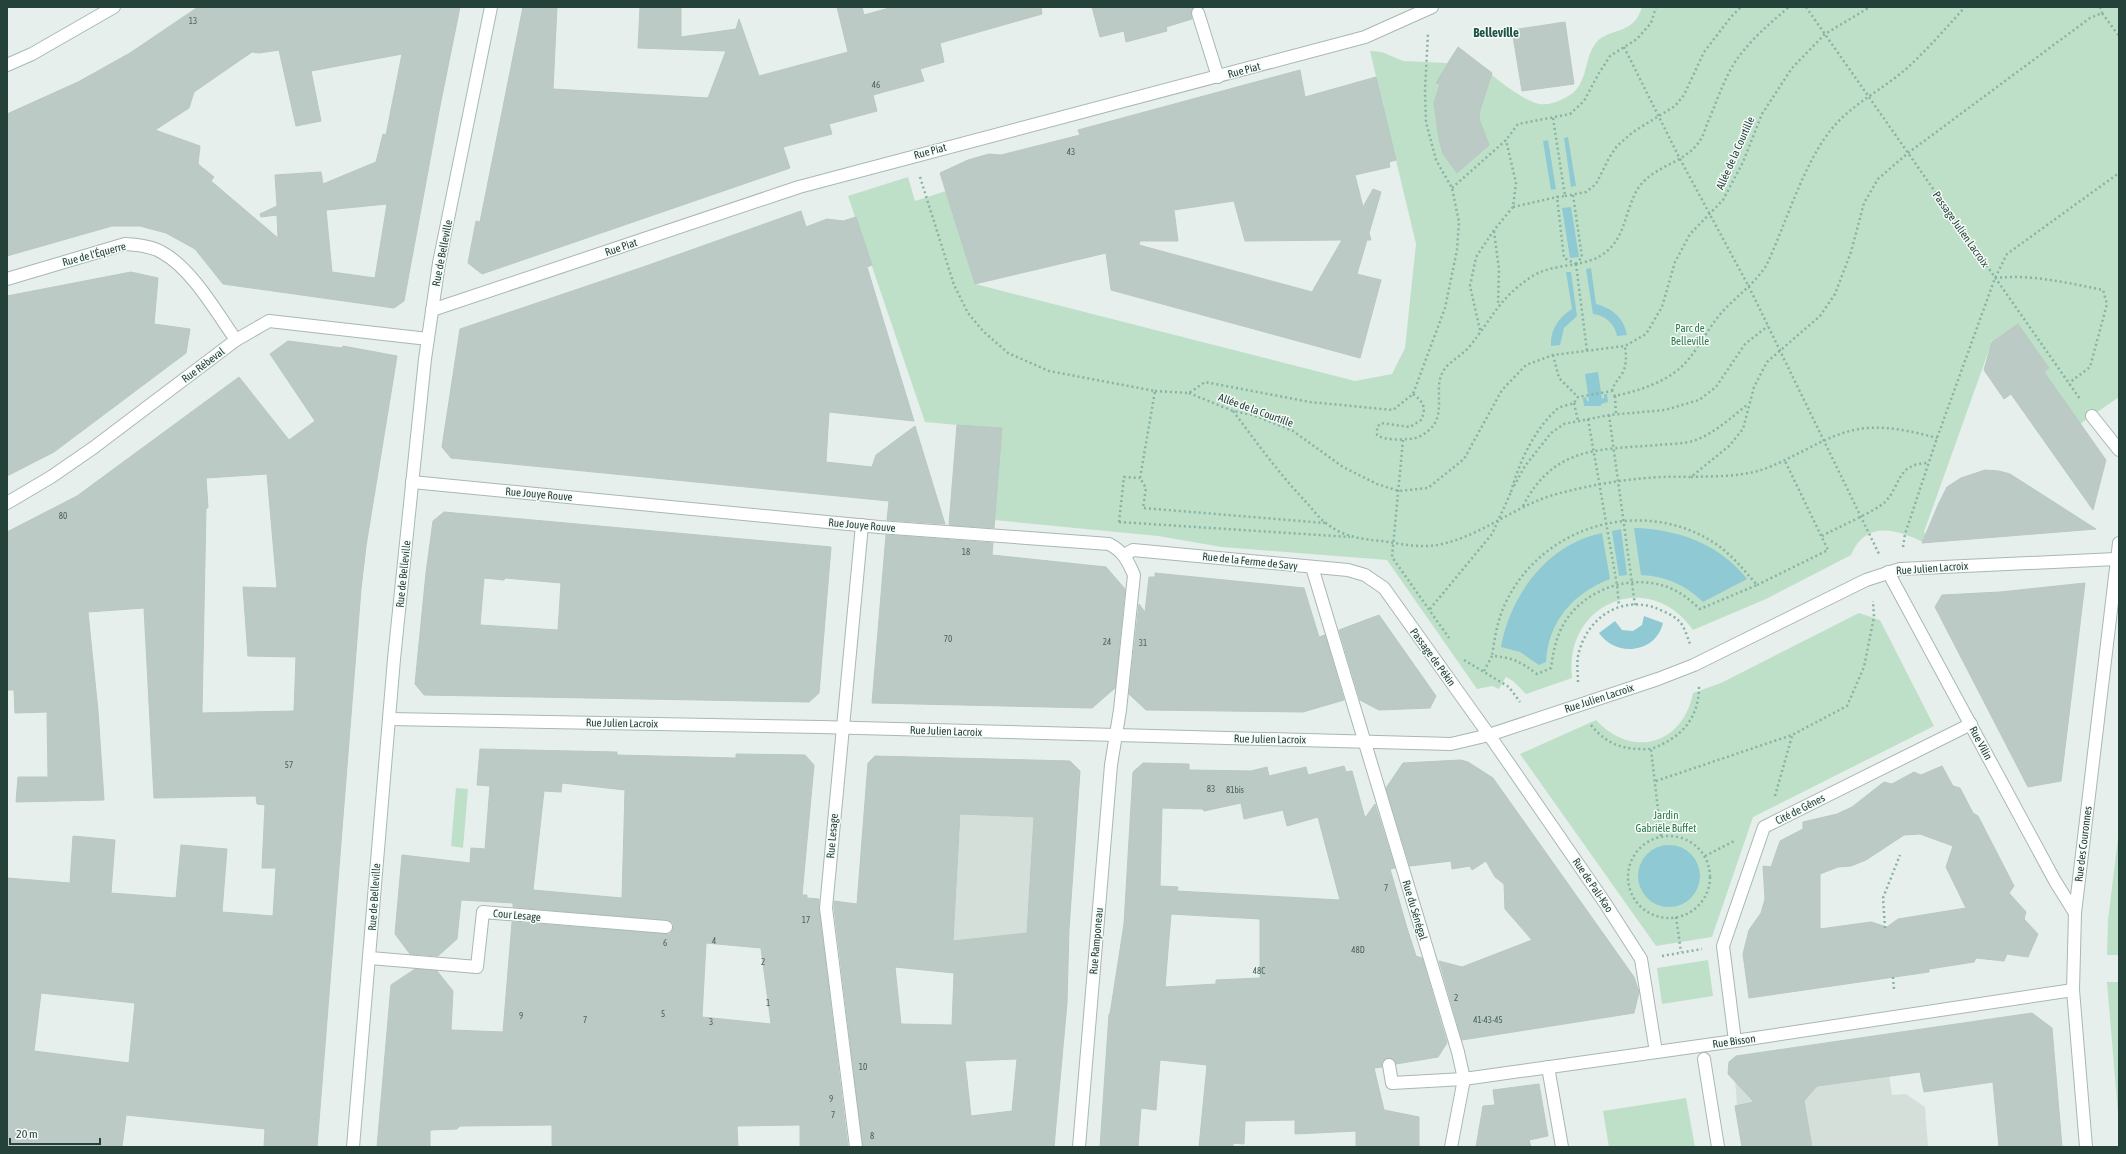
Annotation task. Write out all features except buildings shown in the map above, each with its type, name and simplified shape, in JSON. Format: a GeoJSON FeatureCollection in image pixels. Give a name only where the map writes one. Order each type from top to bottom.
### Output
{"type":"FeatureCollection","features":[{"type":"Feature","properties":{"kind":"street"},"geometry":{"type":"LineString","coordinates":[[7,65],[32,54],[114,7]]}},
{"type":"Feature","properties":{"kind":"street","name":"Rue de Belleville"},"geometry":{"type":"LineString","coordinates":[[353,1147],[389,719],[412,482],[428,339],[439,263],[491,7]]}},
{"type":"Feature","properties":{"kind":"street","name":"Rue Piat"},"geometry":{"type":"LineString","coordinates":[[432,310],[799,187],[914,155],[1218,77],[1365,37],[1432,7]]}},
{"type":"Feature","properties":{"kind":"street"},"geometry":{"type":"LineString","coordinates":[[1198,13],[1218,77]]}},
{"type":"Feature","properties":{"kind":"street","name":"Rue de l'Équerre"},"geometry":{"type":"LineString","coordinates":[[7,279],[125,244],[144,246],[162,252],[182,266],[236,340]]}},
{"type":"Feature","properties":{"kind":"street","name":"Rue Rébeval"},"geometry":{"type":"LineString","coordinates":[[7,503],[51,477],[93,448],[236,340],[269,321],[428,339]]}},
{"type":"Feature","properties":{"kind":"street"},"geometry":{"type":"LineString","coordinates":[[2092,416],[2119,450]]}},
{"type":"Feature","properties":{"kind":"street","name":"Rue Jouye Rouve"},"geometry":{"type":"LineString","coordinates":[[412,482],[862,525],[1109,544],[1118,548],[1124,555],[1134,575],[1120,710],[1115,736]]}},
{"type":"Feature","properties":{"kind":"street","name":"Rue Lesage"},"geometry":{"type":"LineString","coordinates":[[856,1147],[826,908],[862,525]]}},
{"type":"Feature","properties":{"kind":"street","name":"Rue des Couronnes"},"geometry":{"type":"LineString","coordinates":[[2086,1147],[2073,990],[2075,913],[2119,543]]}},
{"type":"Feature","properties":{"kind":"street","name":"Rue de la Ferme de Savy"},"geometry":{"type":"LineString","coordinates":[[1124,555],[1133,550],[1348,570],[1365,575],[1375,581]]}},
{"type":"Feature","properties":{"kind":"street","name":"Rue Julien Lacroix"},"geometry":{"type":"LineString","coordinates":[[389,719],[842,728],[1451,744],[1489,735],[1658,679],[1694,665],[1866,580],[1888,572],[1908,569],[2116,559]]}},
{"type":"Feature","properties":{"kind":"street"},"geometry":{"type":"LineString","coordinates":[[1312,567],[1364,741]]}},
{"type":"Feature","properties":{"kind":"street","name":"Rue Vilin"},"geometry":{"type":"LineString","coordinates":[[1888,572],[2055,881],[2075,913]]}},
{"type":"Feature","properties":{"kind":"street","name":"Passage de Pékin"},"geometry":{"type":"LineString","coordinates":[[1375,581],[1384,588],[1489,735]]}},
{"type":"Feature","properties":{"kind":"street","name":"Cité de Gênes"},"geometry":{"type":"LineString","coordinates":[[1735,1042],[1723,946],[1764,827],[1971,724]]}},
{"type":"Feature","properties":{"kind":"street","name":"Rue de Pali-Kao"},"geometry":{"type":"LineString","coordinates":[[1489,735],[1605,903],[1641,959],[1656,1052]]}},
{"type":"Feature","properties":{"kind":"street","name":"Rue Ramponeau"},"geometry":{"type":"LineString","coordinates":[[1079,1147],[1110,773],[1115,736]]}},
{"type":"Feature","properties":{"kind":"street","name":"Rue du Sénégal"},"geometry":{"type":"LineString","coordinates":[[1364,741],[1456,1045],[1464,1079]]}},
{"type":"Feature","properties":{"kind":"street","name":"Cour Lesage"},"geometry":{"type":"LineString","coordinates":[[370,958],[477,967],[483,912],[666,927]]}},
{"type":"Feature","properties":{"kind":"street","name":"Rue Bisson"},"geometry":{"type":"LineString","coordinates":[[1389,1065],[1392,1083],[1464,1079],[1548,1066],[1735,1042],[2073,990]]}},
{"type":"Feature","properties":{"kind":"street"},"geometry":{"type":"LineString","coordinates":[[1704,1059],[1718,1147]]}},
{"type":"Feature","properties":{"kind":"street"},"geometry":{"type":"LineString","coordinates":[[1548,1066],[1562,1147]]}},
{"type":"Feature","properties":{"kind":"street"},"geometry":{"type":"LineString","coordinates":[[1451,1147],[1464,1079]]}},
{"type":"Feature","properties":{"kind":"path"},"geometry":{"type":"LineString","coordinates":[[1452,188],[1506,140],[1518,124],[1570,114],[1584,101],[1610,56],[1637,38],[1651,23],[1656,7]]}},
{"type":"Feature","properties":{"kind":"path"},"geometry":{"type":"LineString","coordinates":[[1513,207],[1586,192],[1596,184],[1608,158],[1617,146],[1658,115],[1675,106],[1684,95],[1704,52],[1720,30],[1741,7]]}},
{"type":"Feature","properties":{"kind":"path"},"geometry":{"type":"LineString","coordinates":[[1413,394],[1421,399],[1424,408],[1421,420],[1410,427],[1381,423],[1377,428],[1377,435],[1380,437],[1403,440],[1413,439],[1424,435],[1435,426],[1440,413],[1438,388],[1442,371],[1468,348],[1498,306],[1515,288],[1533,276],[1556,267],[1600,258],[1614,244],[1631,203],[1643,182],[1659,169],[1680,159],[1699,142],[1735,63],[1757,35],[1789,7]]}},
{"type":"Feature","properties":{"kind":"path","name":"Passage Julien Lacroix"},"geometry":{"type":"LineString","coordinates":[[1806,7],[2092,416]]}},
{"type":"Feature","properties":{"kind":"path","name":"Allée de la Courtille"},"geometry":{"type":"LineString","coordinates":[[920,176],[954,285],[968,313],[983,331],[1008,353],[1049,371],[1155,391],[1189,393],[1233,412],[1253,416],[1294,431],[1343,466],[1377,484],[1399,491],[1428,488],[1464,459],[1502,390],[1526,365],[1553,355],[1625,346],[1646,334],[1662,307],[1675,262],[1690,234],[1711,215],[1723,200],[1734,181],[1762,114],[1792,68],[1825,34],[1870,7]]}},
{"type":"Feature","properties":{"kind":"path"},"geometry":{"type":"LineString","coordinates":[[1615,396],[1640,390],[1667,378],[1687,361],[1717,318],[1733,300],[1749,287],[1766,266],[1807,172],[1830,130],[1868,97],[1905,69],[1942,33],[1965,7]]}},
{"type":"Feature","properties":{"kind":"path"},"geometry":{"type":"LineString","coordinates":[[2100,7],[2102,13],[2119,36]]}},
{"type":"Feature","properties":{"kind":"path"},"geometry":{"type":"LineString","coordinates":[[1691,477],[1729,446],[1743,429],[1754,387],[1768,362],[1779,350],[1820,316],[1834,294],[1851,252],[1864,203],[1878,179],[1908,153],[2090,18],[2102,13]]}},
{"type":"Feature","properties":{"kind":"path"},"geometry":{"type":"LineString","coordinates":[[1189,393],[1205,382],[1310,402],[1393,410],[1413,394],[1445,308],[1457,250],[1459,222],[1452,188],[1436,160],[1426,122],[1425,90],[1428,31]]}},
{"type":"Feature","properties":{"kind":"path"},"geometry":{"type":"LineString","coordinates":[[1624,47],[1680,159],[1749,287],[1888,572]]}},
{"type":"Feature","properties":{"kind":"path"},"geometry":{"type":"LineString","coordinates":[[1553,118],[1564,196]]}},
{"type":"Feature","properties":{"kind":"path"},"geometry":{"type":"LineString","coordinates":[[1481,331],[1470,286],[1476,257],[1494,230],[1513,207],[1516,183],[1506,140]]}},
{"type":"Feature","properties":{"kind":"path"},"geometry":{"type":"LineString","coordinates":[[1903,550],[1905,534],[1928,463],[1995,278],[2007,254],[2119,173]]}},
{"type":"Feature","properties":{"kind":"path"},"geometry":{"type":"LineString","coordinates":[[1573,195],[1582,257],[1576,264],[1587,351]]}},
{"type":"Feature","properties":{"kind":"path"},"geometry":{"type":"LineString","coordinates":[[1557,197],[1564,258],[1576,264]]}},
{"type":"Feature","properties":{"kind":"path"},"geometry":{"type":"LineString","coordinates":[[1494,230],[1499,269],[1498,306]]}},
{"type":"Feature","properties":{"kind":"path"},"geometry":{"type":"LineString","coordinates":[[1995,278],[2016,276],[2052,280],[2104,290],[2107,304],[2090,367],[2069,383]]}},
{"type":"Feature","properties":{"kind":"path"},"geometry":{"type":"LineString","coordinates":[[1430,609],[1492,534],[1511,492],[1525,466],[1551,433],[1564,424],[1616,415],[1665,410],[1699,400],[1716,387],[1745,344],[1768,326]]}},
{"type":"Feature","properties":{"kind":"path"},"geometry":{"type":"LineString","coordinates":[[1616,415],[1615,396],[1612,391],[1614,384],[1623,371],[1626,360],[1625,346]]}},
{"type":"Feature","properties":{"kind":"path"},"geometry":{"type":"LineString","coordinates":[[1553,355],[1559,378],[1578,397]]}},
{"type":"Feature","properties":{"kind":"path"},"geometry":{"type":"LineString","coordinates":[[1155,391],[1140,478],[1146,488],[1143,508],[1326,523]]}},
{"type":"Feature","properties":{"kind":"path"},"geometry":{"type":"LineString","coordinates":[[1511,492],[1517,471],[1537,433],[1558,408],[1574,403],[1578,397],[1612,391]]}},
{"type":"Feature","properties":{"kind":"path"},"geometry":{"type":"LineString","coordinates":[[1574,403],[1578,421]]}},
{"type":"Feature","properties":{"kind":"path"},"geometry":{"type":"LineString","coordinates":[[1523,507],[1533,488],[1547,472],[1584,452],[1614,447],[1693,441],[1721,426],[1749,404]]}},
{"type":"Feature","properties":{"kind":"path"},"geometry":{"type":"LineString","coordinates":[[1233,412],[1291,486],[1326,523],[1350,538]]}},
{"type":"Feature","properties":{"kind":"path"},"geometry":{"type":"LineString","coordinates":[[1610,416],[1619,482],[1622,520],[1635,605]]}},
{"type":"Feature","properties":{"kind":"path"},"geometry":{"type":"LineString","coordinates":[[1588,419],[1617,584],[1619,606]]}},
{"type":"Feature","properties":{"kind":"path"},"geometry":{"type":"LineString","coordinates":[[1119,522],[1350,538],[1416,546],[1442,544],[1472,534],[1523,507],[1552,496],[1619,482],[1673,476],[1691,477],[1759,471],[1785,461],[1825,441],[1858,429],[1888,428],[1937,438]]}},
{"type":"Feature","properties":{"kind":"path"},"geometry":{"type":"LineString","coordinates":[[1403,440],[1392,557],[1440,624]]}},
{"type":"Feature","properties":{"kind":"path"},"geometry":{"type":"LineString","coordinates":[[1492,656],[1509,657],[1523,663],[1537,674],[1551,668],[1554,649],[1561,629],[1571,613],[1589,597],[1617,584],[1632,582],[1650,583],[1670,588],[1684,596],[1700,609],[1756,585],[1828,550],[1785,461]]}},
{"type":"Feature","properties":{"kind":"path"},"geometry":{"type":"LineString","coordinates":[[1822,536],[1885,502],[1904,472],[1917,463],[1928,463]]}},
{"type":"Feature","properties":{"kind":"path"},"geometry":{"type":"LineString","coordinates":[[1120,512],[1124,477],[1140,478]]}},
{"type":"Feature","properties":{"kind":"path"},"geometry":{"type":"LineString","coordinates":[[1484,672],[1492,656],[1496,630],[1501,612],[1508,598],[1526,571],[1554,546],[1585,529],[1622,520],[1639,520],[1669,524],[1699,534],[1730,554],[1756,585]]}},
{"type":"Feature","properties":{"kind":"path"},"geometry":{"type":"LineString","coordinates":[[1656,781],[1792,735],[1847,706],[1864,667],[1874,617],[1872,598]]}},
{"type":"Feature","properties":{"kind":"path"},"geometry":{"type":"LineString","coordinates":[[1582,703],[1577,663],[1578,652],[1585,636],[1599,619],[1619,606],[1646,605],[1662,610],[1678,620],[1690,645],[1699,682],[1696,709],[1687,726],[1668,742],[1651,749],[1630,749],[1614,744],[1598,734],[1590,723]]}},
{"type":"Feature","properties":{"kind":"path"},"geometry":{"type":"LineString","coordinates":[[1464,660],[1509,687],[1516,694]]}},
{"type":"Feature","properties":{"kind":"path"},"geometry":{"type":"LineString","coordinates":[[1775,794],[1792,735]]}},
{"type":"Feature","properties":{"kind":"path"},"geometry":{"type":"LineString","coordinates":[[1651,749],[1656,781],[1661,836]]}},
{"type":"Feature","properties":{"kind":"path"},"geometry":{"type":"LineString","coordinates":[[1661,836],[1680,837],[1697,846],[1705,856],[1710,869],[1710,882],[1707,895],[1699,905],[1689,913],[1676,917],[1654,915],[1636,902],[1631,892],[1628,880],[1629,868],[1633,857],[1640,847],[1661,836]]}},
{"type":"Feature","properties":{"kind":"path"},"geometry":{"type":"LineString","coordinates":[[1885,928],[1883,898],[1900,855]]}},
{"type":"Feature","properties":{"kind":"path"},"geometry":{"type":"LineString","coordinates":[[1625,894],[1631,892]]}},
{"type":"Feature","properties":{"kind":"path"},"geometry":{"type":"LineString","coordinates":[[1676,917],[1681,952]]}},
{"type":"Feature","properties":{"kind":"path"},"geometry":{"type":"LineString","coordinates":[[1664,955],[1701,950]]}},
{"type":"Feature","properties":{"kind":"path"},"geometry":{"type":"LineString","coordinates":[[1893,977],[1894,989]]}},
{"type":"Feature","properties":{"kind":"shaded area"},"geometry":{"type":"Polygon","coordinates":[[[964,758],[1070,761],[1080,771],[1069,929],[953,941],[964,758]]]}},
{"type":"Feature","properties":{"kind":"shaded area"},"geometry":{"type":"Polygon","coordinates":[[[1883,1035],[1892,1095],[1906,1094],[1925,1107],[1928,1147],[1742,1147],[1735,1106],[1737,1105],[1735,1080],[1728,1071],[1729,1062],[1883,1035]]]}},
{"type":"Feature","properties":{"kind":"green space","name":"Parc de Belleville"},"geometry":{"type":"Polygon","coordinates":[[[1642,7],[2119,7],[2119,397],[2080,424],[2044,372],[2049,368],[2018,324],[1991,342],[1993,347],[1989,350],[1924,532],[1926,534],[1923,542],[1913,537],[1892,531],[1882,530],[1873,532],[1865,536],[1857,544],[1851,555],[1766,599],[1693,630],[1675,611],[1654,600],[1633,598],[1613,602],[1595,613],[1581,630],[1573,652],[1572,678],[1526,694],[1513,681],[1506,677],[1499,689],[1492,686],[1477,689],[1387,560],[1222,547],[1158,536],[994,520],[1002,429],[925,422],[848,196],[908,177],[915,201],[946,191],[975,284],[1355,381],[1392,374],[1405,348],[1416,244],[1370,51],[1382,52],[1403,61],[1447,63],[1458,47],[1520,96],[1540,104],[1549,104],[1564,98],[1576,90],[1583,79],[1592,48],[1608,34],[1621,30],[1633,23],[1642,7]]]}},
{"type":"Feature","properties":{"kind":"green space","name":"Jardin Gabriële Buffet"},"geometry":{"type":"Polygon","coordinates":[[[1859,613],[1880,620],[1934,726],[1753,817],[1712,937],[1656,946],[1520,754],[1596,720],[1610,732],[1625,740],[1640,742],[1654,741],[1667,735],[1679,725],[1687,711],[1693,693],[1721,683],[1859,613]]]}},
{"type":"Feature","properties":{"kind":"green space"},"geometry":{"type":"Polygon","coordinates":[[[456,788],[468,789],[463,848],[451,846],[456,788]]]}},
{"type":"Feature","properties":{"kind":"green space"},"geometry":{"type":"Polygon","coordinates":[[[2119,830],[2119,955],[2107,955],[2108,920],[2119,830]]]}},
{"type":"Feature","properties":{"kind":"green space"},"geometry":{"type":"Polygon","coordinates":[[[1708,960],[1713,996],[1662,1004],[1657,968],[1708,960]]]}},
{"type":"Feature","properties":{"kind":"green space"},"geometry":{"type":"Polygon","coordinates":[[[2107,982],[2119,982],[2119,1125],[2107,982]]]}},
{"type":"Feature","properties":{"kind":"green space"},"geometry":{"type":"Polygon","coordinates":[[[1686,1098],[1695,1147],[1609,1147],[1603,1111],[1686,1098]]]}},
{"type":"Feature","properties":{"kind":"water"},"geometry":{"type":"Polygon","coordinates":[[[1568,137],[1576,186],[1571,187],[1564,138],[1568,137]]]}},
{"type":"Feature","properties":{"kind":"water"},"geometry":{"type":"Polygon","coordinates":[[[1548,140],[1556,189],[1551,190],[1543,141],[1548,140]]]}},
{"type":"Feature","properties":{"kind":"water"},"geometry":{"type":"Polygon","coordinates":[[[1571,207],[1579,257],[1570,258],[1562,208],[1571,207]]]}},
{"type":"Feature","properties":{"kind":"water"},"geometry":{"type":"Polygon","coordinates":[[[1591,268],[1596,304],[1612,311],[1620,319],[1627,335],[1617,336],[1612,324],[1609,321],[1602,316],[1593,314],[1586,269],[1591,268]]]}},
{"type":"Feature","properties":{"kind":"water"},"geometry":{"type":"Polygon","coordinates":[[[1566,272],[1571,272],[1577,316],[1564,328],[1560,345],[1551,346],[1552,335],[1556,325],[1563,316],[1572,309],[1566,272]]]}},
{"type":"Feature","properties":{"kind":"water"},"geometry":{"type":"Polygon","coordinates":[[[1598,372],[1602,399],[1604,398],[1604,394],[1607,394],[1608,402],[1601,404],[1601,406],[1584,406],[1583,398],[1586,397],[1587,401],[1589,401],[1585,374],[1598,372]]]}},
{"type":"Feature","properties":{"kind":"water"},"geometry":{"type":"Polygon","coordinates":[[[1634,528],[1666,531],[1682,535],[1696,541],[1724,556],[1747,579],[1703,602],[1690,591],[1675,582],[1658,577],[1641,575],[1634,528]]]}},
{"type":"Feature","properties":{"kind":"water"},"geometry":{"type":"Polygon","coordinates":[[[1621,529],[1627,575],[1619,576],[1612,531],[1621,529]]]}},
{"type":"Feature","properties":{"kind":"water"},"geometry":{"type":"Polygon","coordinates":[[[1602,533],[1610,579],[1585,592],[1565,611],[1557,622],[1552,634],[1546,662],[1539,665],[1520,652],[1501,647],[1513,609],[1523,591],[1535,575],[1549,560],[1565,548],[1583,539],[1602,533]]]}},
{"type":"Feature","properties":{"kind":"water"},"geometry":{"type":"Polygon","coordinates":[[[1644,616],[1663,623],[1659,633],[1652,641],[1644,646],[1635,649],[1625,649],[1606,641],[1599,633],[1615,621],[1622,630],[1633,631],[1642,625],[1644,616]]]}},
{"type":"Feature","properties":{"kind":"water"},"geometry":{"type":"Polygon","coordinates":[[[1669,845],[1686,850],[1691,854],[1695,859],[1700,876],[1695,893],[1691,898],[1686,902],[1669,907],[1652,902],[1647,898],[1643,893],[1638,876],[1643,859],[1647,854],[1652,850],[1669,845]]]}},
{"type":"Feature","properties":{"kind":"district","name":"Belleville"},"geometry":{"type":"Point","coordinates":[1496,32]}}]}
